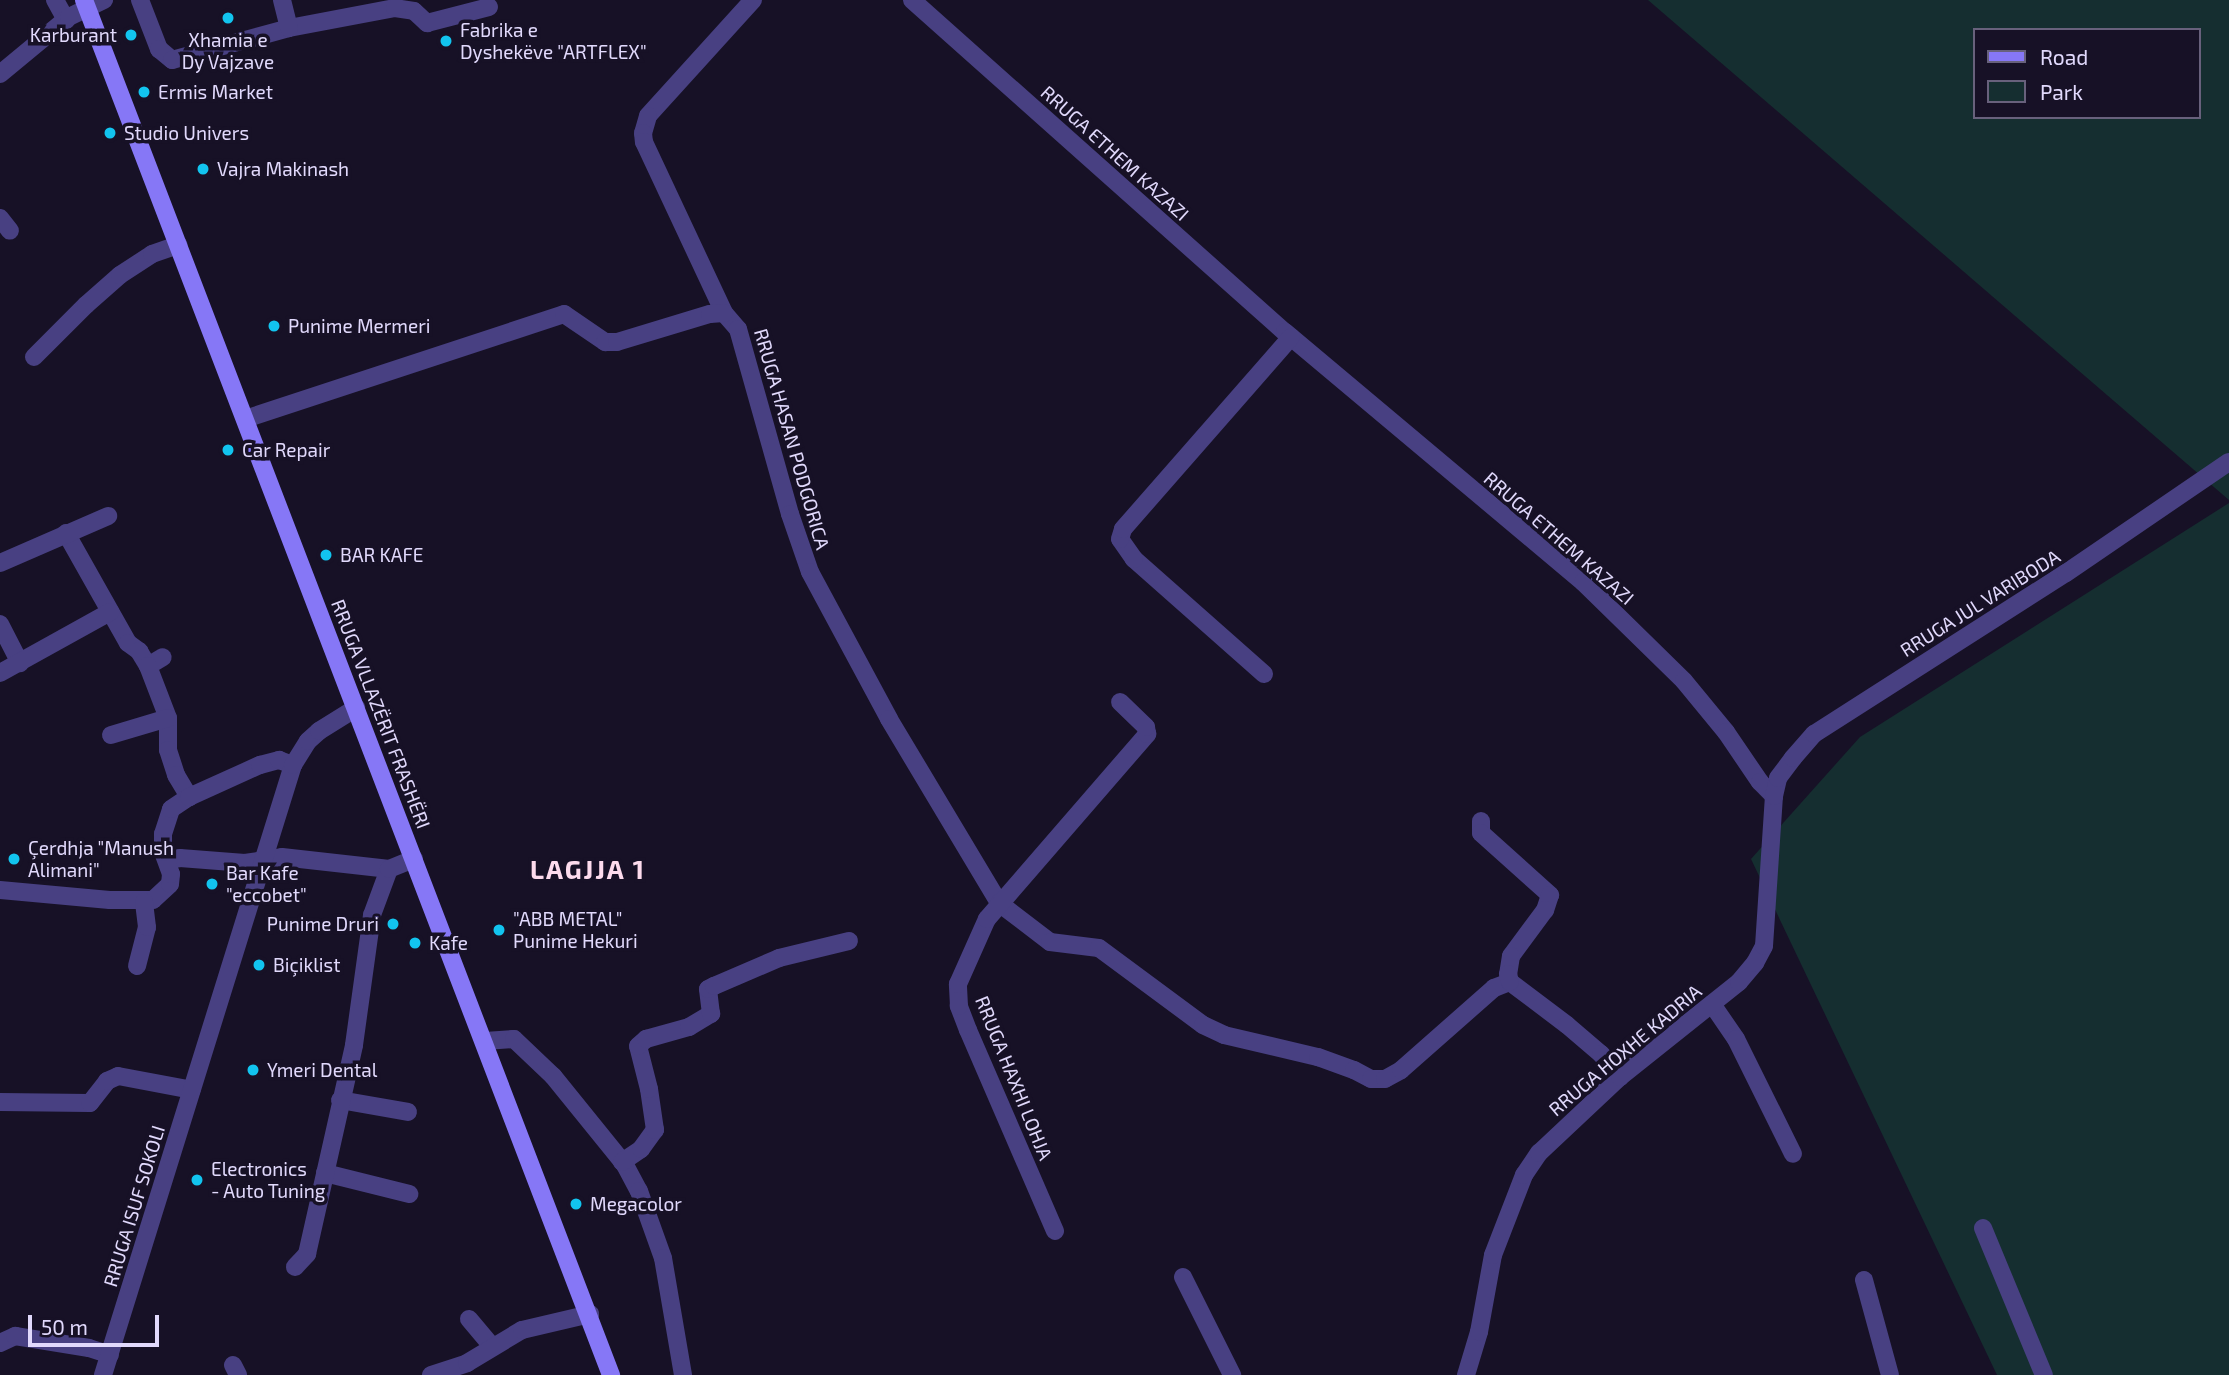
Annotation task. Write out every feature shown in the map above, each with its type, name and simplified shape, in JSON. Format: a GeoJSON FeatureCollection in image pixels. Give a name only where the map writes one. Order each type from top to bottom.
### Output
{"type":"FeatureCollection","features":[{"type":"Feature","properties":{"kind":"main road","name":"RRUGA VLLAZËRIT FRASHËRI"},"geometry":{"type":"LineString","coordinates":[[85,3],[590,1314],[611,1375]]}},
{"type":"Feature","properties":{"kind":"street"},"geometry":{"type":"LineString","coordinates":[[55,0],[66,20]]}},
{"type":"Feature","properties":{"kind":"street"},"geometry":{"type":"LineString","coordinates":[[0,75],[85,3],[104,0]]}},
{"type":"Feature","properties":{"kind":"street"},"geometry":{"type":"LineString","coordinates":[[140,0],[163,55],[172,60],[289,28],[395,8],[414,11],[427,23],[489,7]]}},
{"type":"Feature","properties":{"kind":"street"},"geometry":{"type":"LineString","coordinates":[[282,0],[289,28]]}},
{"type":"Feature","properties":{"kind":"street","name":"RRUGA HASAN PODGORICA"},"geometry":{"type":"LineString","coordinates":[[753,0],[649,116],[643,133],[724,313],[738,329],[790,514],[810,572],[889,719],[999,904],[1049,942],[1099,948],[1203,1025],[1224,1035],[1318,1058],[1354,1070],[1371,1079],[1385,1079],[1401,1070],[1494,988],[1510,982]]}},
{"type":"Feature","properties":{"kind":"street","name":"RRUGA ETHEM KAZAZI"},"geometry":{"type":"LineString","coordinates":[[912,0],[1291,337],[1583,582],[1684,681],[1726,732],[1760,782],[1774,796]]}},
{"type":"Feature","properties":{"kind":"street"},"geometry":{"type":"LineString","coordinates":[[34,358],[120,275],[152,254],[178,244]]}},
{"type":"Feature","properties":{"kind":"street"},"geometry":{"type":"LineString","coordinates":[[245,419],[564,314],[605,342],[617,341],[710,314],[724,313]]}},
{"type":"Feature","properties":{"kind":"street"},"geometry":{"type":"LineString","coordinates":[[1264,674],[1133,559],[1120,539],[1123,529],[1291,337]]}},
{"type":"Feature","properties":{"kind":"street","name":"RRUGA JUL VARIBODA"},"geometry":{"type":"LineString","coordinates":[[1774,796],[1778,778],[1814,734],[2066,573],[2229,462]]}},
{"type":"Feature","properties":{"kind":"street"},"geometry":{"type":"LineString","coordinates":[[0,564],[108,516]]}},
{"type":"Feature","properties":{"kind":"street"},"geometry":{"type":"LineString","coordinates":[[66,533],[128,643],[155,661],[168,718],[168,750],[176,775],[189,797]]}},
{"type":"Feature","properties":{"kind":"street"},"geometry":{"type":"LineString","coordinates":[[0,673],[110,612]]}},
{"type":"Feature","properties":{"kind":"street"},"geometry":{"type":"LineString","coordinates":[[0,624],[20,663]]}},
{"type":"Feature","properties":{"kind":"street"},"geometry":{"type":"LineString","coordinates":[[999,904],[1147,734],[1146,727],[1119,702]]}},
{"type":"Feature","properties":{"kind":"street","name":"RRUGA ISUF SOKOLI"},"geometry":{"type":"LineString","coordinates":[[103,1375],[293,765],[308,741],[319,731],[356,708]]}},
{"type":"Feature","properties":{"kind":"street"},"geometry":{"type":"LineString","coordinates":[[111,735],[168,718]]}},
{"type":"Feature","properties":{"kind":"street"},"geometry":{"type":"LineString","coordinates":[[0,890],[144,902],[163,893],[170,884],[168,860],[163,852],[165,820],[171,809],[189,797],[260,765],[278,760],[293,765]]}},
{"type":"Feature","properties":{"kind":"street","name":"RRUGA HOXHE KADRIA"},"geometry":{"type":"LineString","coordinates":[[1466,1375],[1479,1332],[1493,1255],[1524,1175],[1539,1153],[1620,1077],[1739,982],[1755,963],[1764,946],[1774,796]]}},
{"type":"Feature","properties":{"kind":"street"},"geometry":{"type":"LineString","coordinates":[[1481,821],[1480,833],[1550,895],[1545,910],[1511,956],[1508,974],[1510,982],[1576,1032],[1620,1077]]}},
{"type":"Feature","properties":{"kind":"street"},"geometry":{"type":"LineString","coordinates":[[168,860],[180,858],[237,863],[282,857],[389,869],[414,859]]}},
{"type":"Feature","properties":{"kind":"street"},"geometry":{"type":"LineString","coordinates":[[295,1267],[307,1254],[354,1045],[372,915],[389,869]]}},
{"type":"Feature","properties":{"kind":"street"},"geometry":{"type":"LineString","coordinates":[[136,966],[147,927],[144,902]]}},
{"type":"Feature","properties":{"kind":"street","name":"RRUGA HAXHI LOHJA"},"geometry":{"type":"LineString","coordinates":[[999,904],[987,919],[966,961],[958,984],[959,1006],[1005,1121],[1055,1231]]}},
{"type":"Feature","properties":{"kind":"street"},"geometry":{"type":"LineString","coordinates":[[622,1162],[641,1149],[655,1130],[649,1089],[638,1046],[646,1039],[689,1027],[711,1014],[708,989],[779,958],[849,941]]}},
{"type":"Feature","properties":{"kind":"street"},"geometry":{"type":"LineString","coordinates":[[1712,1004],[1736,1039],[1793,1154]]}},
{"type":"Feature","properties":{"kind":"street"},"geometry":{"type":"LineString","coordinates":[[485,1041],[514,1039],[554,1076],[622,1162],[639,1191],[663,1258],[682,1375]]}},
{"type":"Feature","properties":{"kind":"street"},"geometry":{"type":"LineString","coordinates":[[0,1102],[90,1103],[107,1081],[118,1076],[192,1090]]}},
{"type":"Feature","properties":{"kind":"street"},"geometry":{"type":"LineString","coordinates":[[340,1100],[408,1112]]}},
{"type":"Feature","properties":{"kind":"street"},"geometry":{"type":"LineString","coordinates":[[325,1173],[409,1194]]}},
{"type":"Feature","properties":{"kind":"street"},"geometry":{"type":"LineString","coordinates":[[1983,1228],[2044,1375]]}},
{"type":"Feature","properties":{"kind":"street"},"geometry":{"type":"LineString","coordinates":[[1183,1277],[1232,1375]]}},
{"type":"Feature","properties":{"kind":"street"},"geometry":{"type":"LineString","coordinates":[[1864,1280],[1890,1375]]}},
{"type":"Feature","properties":{"kind":"street"},"geometry":{"type":"LineString","coordinates":[[431,1375],[467,1363],[492,1346],[541,1323],[590,1314]]}},
{"type":"Feature","properties":{"kind":"street"},"geometry":{"type":"LineString","coordinates":[[469,1319],[492,1346]]}},
{"type":"Feature","properties":{"kind":"street"},"geometry":{"type":"LineString","coordinates":[[0,1343],[15,1336],[89,1348],[110,1355]]}},
{"type":"Feature","properties":{"kind":"green space"},"geometry":{"type":"Polygon","coordinates":[[[1648,0],[2229,0],[2229,500],[1648,0]]]}},
{"type":"Feature","properties":{"kind":"green space"},"geometry":{"type":"Polygon","coordinates":[[[2229,503],[2229,1375],[1997,1375],[1751,859],[1860,737],[2229,503]]]}},
{"type":"Feature","properties":{"kind":"place","name":"Xhamia e Dy Vajzave"},"geometry":{"type":"Point","coordinates":[228,18]}},
{"type":"Feature","properties":{"kind":"place","name":"Karburant"},"geometry":{"type":"Point","coordinates":[131,35]}},
{"type":"Feature","properties":{"kind":"place","name":"Fabrika e Dyshekëve \"ARTFLEX\""},"geometry":{"type":"Point","coordinates":[446,41]}},
{"type":"Feature","properties":{"kind":"place","name":"Ermis Market"},"geometry":{"type":"Point","coordinates":[144,92]}},
{"type":"Feature","properties":{"kind":"place","name":"Studio Univers"},"geometry":{"type":"Point","coordinates":[110,133]}},
{"type":"Feature","properties":{"kind":"place","name":"Vajra Makinash"},"geometry":{"type":"Point","coordinates":[203,169]}},
{"type":"Feature","properties":{"kind":"place","name":"Punime Mermeri"},"geometry":{"type":"Point","coordinates":[274,326]}},
{"type":"Feature","properties":{"kind":"place","name":"Car Repair"},"geometry":{"type":"Point","coordinates":[228,450]}},
{"type":"Feature","properties":{"kind":"place","name":"BAR KAFE"},"geometry":{"type":"Point","coordinates":[326,555]}},
{"type":"Feature","properties":{"kind":"place","name":"Çerdhja \"Manush Alimani\""},"geometry":{"type":"Point","coordinates":[14,859]}},
{"type":"Feature","properties":{"kind":"place","name":"Bar Kafe \"eccobet\""},"geometry":{"type":"Point","coordinates":[212,884]}},
{"type":"Feature","properties":{"kind":"place","name":"Punime Druri"},"geometry":{"type":"Point","coordinates":[393,924]}},
{"type":"Feature","properties":{"kind":"place","name":"\"ABB METAL\" Punime Hekuri"},"geometry":{"type":"Point","coordinates":[499,930]}},
{"type":"Feature","properties":{"kind":"place","name":"Kafe"},"geometry":{"type":"Point","coordinates":[415,943]}},
{"type":"Feature","properties":{"kind":"place","name":"Biçiklist"},"geometry":{"type":"Point","coordinates":[259,965]}},
{"type":"Feature","properties":{"kind":"place","name":"Ymeri Dental"},"geometry":{"type":"Point","coordinates":[253,1070]}},
{"type":"Feature","properties":{"kind":"place","name":"Electronics - Auto Tuning"},"geometry":{"type":"Point","coordinates":[197,1180]}},
{"type":"Feature","properties":{"kind":"place","name":"Megacolor"},"geometry":{"type":"Point","coordinates":[576,1204]}},
{"type":"Feature","properties":{"kind":"district","name":"LAGJJA 1"},"geometry":{"type":"Point","coordinates":[588,869]}}]}
